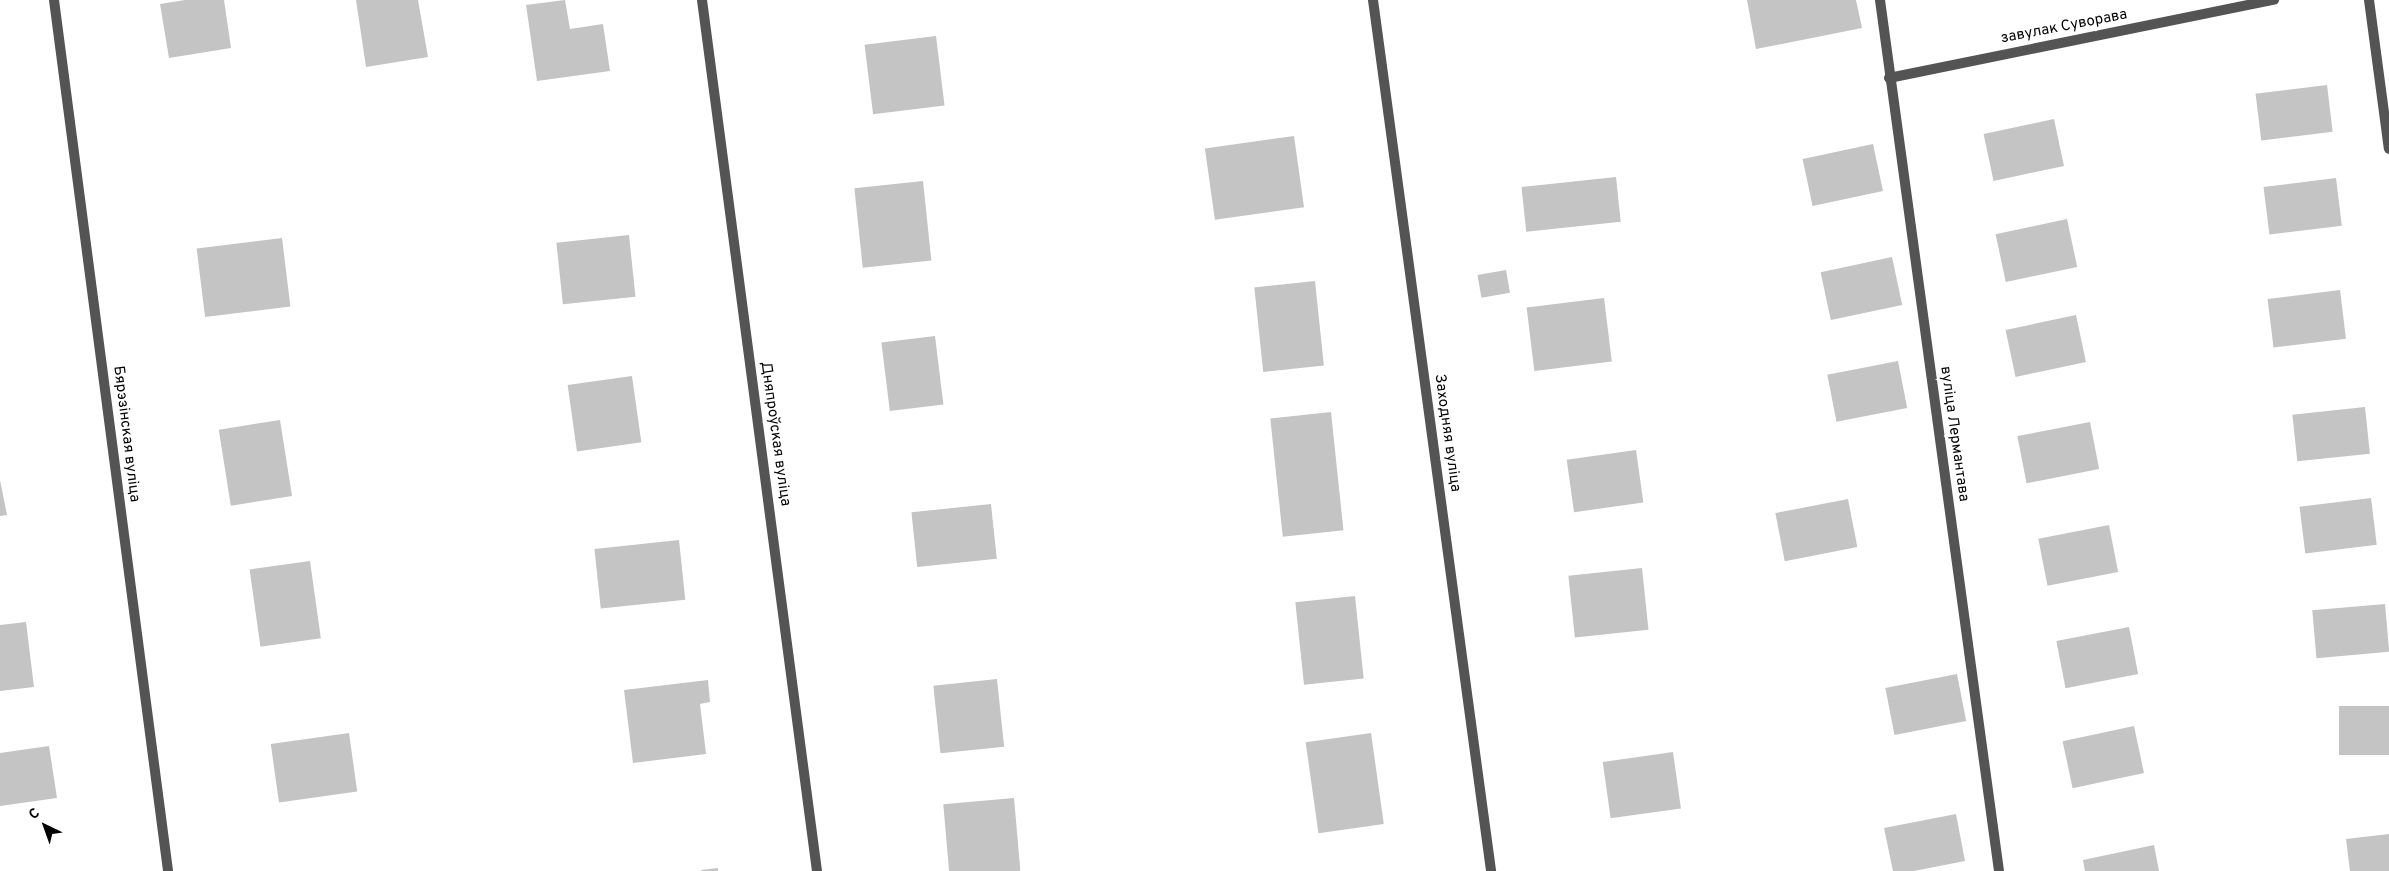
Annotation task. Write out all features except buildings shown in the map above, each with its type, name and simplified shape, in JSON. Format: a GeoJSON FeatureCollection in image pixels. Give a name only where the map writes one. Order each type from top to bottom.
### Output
{"type":"FeatureCollection","features":[{"type":"Feature","properties":{"kind":"street","name":"Бярэзінская вуліца"},"geometry":{"type":"LineString","coordinates":[[54,0],[168,871]]}},
{"type":"Feature","properties":{"kind":"street","name":"Дняпроўская вуліца"},"geometry":{"type":"LineString","coordinates":[[702,0],[817,871]]}},
{"type":"Feature","properties":{"kind":"street","name":"Заходняя вуліца"},"geometry":{"type":"LineString","coordinates":[[1373,0],[1491,871]]}},
{"type":"Feature","properties":{"kind":"street","name":"вуліца Лермантава"},"geometry":{"type":"LineString","coordinates":[[1880,0],[1889,78],[1999,871]]}},
{"type":"Feature","properties":{"kind":"street","name":"завулак Суворава"},"geometry":{"type":"LineString","coordinates":[[1889,78],[2274,0]]}},
{"type":"Feature","properties":{"kind":"street"},"geometry":{"type":"LineString","coordinates":[[2369,0],[2389,149]]}}]}
